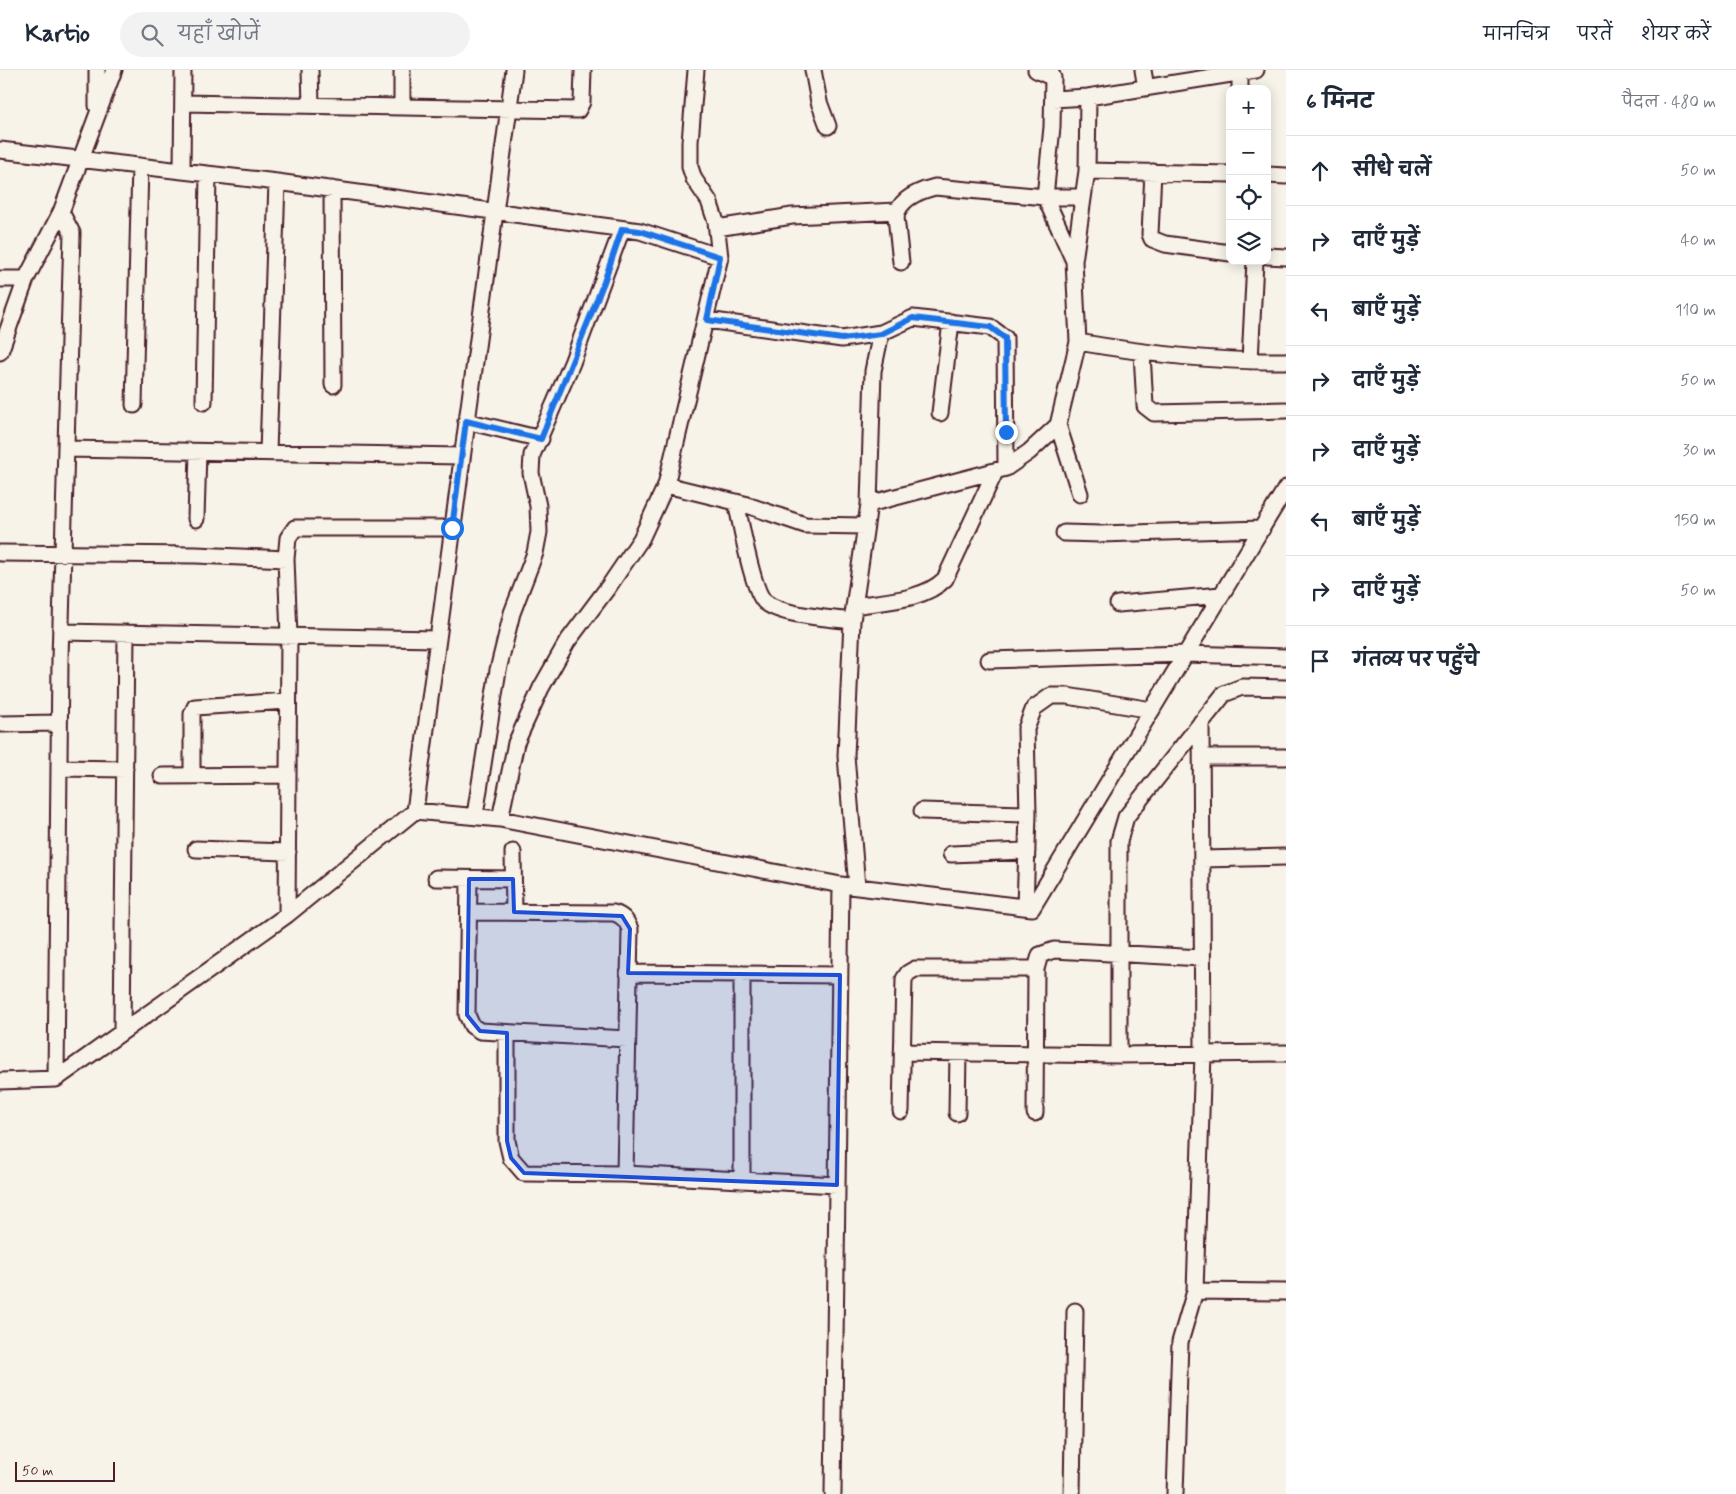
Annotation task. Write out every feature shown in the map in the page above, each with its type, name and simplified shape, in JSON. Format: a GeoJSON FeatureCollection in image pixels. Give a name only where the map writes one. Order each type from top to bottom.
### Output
{"type":"FeatureCollection","features":[{"type":"Feature","properties":{"kind":"street"},"geometry":{"type":"LineString","coordinates":[[96,115],[97,70]]}},
{"type":"Feature","properties":{"kind":"street"},"geometry":{"type":"LineString","coordinates":[[0,352],[26,279],[61,212],[79,159],[114,70]]}},
{"type":"Feature","properties":{"kind":"street"},"geometry":{"type":"LineString","coordinates":[[182,171],[183,70]]}},
{"type":"Feature","properties":{"kind":"street"},"geometry":{"type":"LineString","coordinates":[[310,70],[311,105]]}},
{"type":"Feature","properties":{"kind":"street"},"geometry":{"type":"LineString","coordinates":[[402,70],[402,107]]}},
{"type":"Feature","properties":{"kind":"street"},"geometry":{"type":"LineString","coordinates":[[415,811],[514,70]]}},
{"type":"Feature","properties":{"kind":"street"},"geometry":{"type":"LineString","coordinates":[[183,103],[578,110],[582,102],[583,70]]}},
{"type":"Feature","properties":{"kind":"street"},"geometry":{"type":"LineString","coordinates":[[500,819],[516,743],[541,688],[567,642],[641,539],[666,485],[707,320],[720,257],[718,228],[709,201],[694,179],[690,167],[690,142],[696,70]]}},
{"type":"Feature","properties":{"kind":"street"},"geometry":{"type":"LineString","coordinates":[[813,70],[819,102],[828,126]]}},
{"type":"Feature","properties":{"kind":"street"},"geometry":{"type":"LineString","coordinates":[[1036,70],[1052,74],[1052,127],[1045,197],[1074,261]]}},
{"type":"Feature","properties":{"kind":"street"},"geometry":{"type":"LineString","coordinates":[[1143,70],[1146,88]]}},
{"type":"Feature","properties":{"kind":"street"},"geometry":{"type":"LineString","coordinates":[[1053,99],[1088,97],[1256,70]]}},
{"type":"Feature","properties":{"kind":"street"},"geometry":{"type":"LineString","coordinates":[[1240,73],[1240,85]]}},
{"type":"Feature","properties":{"kind":"street"},"geometry":{"type":"LineString","coordinates":[[1080,494],[1058,425],[1078,342],[1074,261],[1087,171],[1088,97]]}},
{"type":"Feature","properties":{"kind":"street"},"geometry":{"type":"LineString","coordinates":[[0,150],[277,182],[640,231],[720,257]]}},
{"type":"Feature","properties":{"kind":"street"},"geometry":{"type":"LineString","coordinates":[[134,405],[140,166]]}},
{"type":"Feature","properties":{"kind":"street"},"geometry":{"type":"LineString","coordinates":[[1087,171],[1226,174]]}},
{"type":"Feature","properties":{"kind":"street"},"geometry":{"type":"LineString","coordinates":[[1153,172],[1150,234],[1152,239],[1165,244],[1226,252]]}},
{"type":"Feature","properties":{"kind":"street"},"geometry":{"type":"LineString","coordinates":[[204,402],[208,174]]}},
{"type":"Feature","properties":{"kind":"street"},"geometry":{"type":"LineString","coordinates":[[1271,175],[1286,176]]}},
{"type":"Feature","properties":{"kind":"street"},"geometry":{"type":"LineString","coordinates":[[268,453],[277,182]]}},
{"type":"Feature","properties":{"kind":"street"},"geometry":{"type":"LineString","coordinates":[[901,262],[896,217],[897,210],[901,204],[921,191],[935,188],[1045,197],[1082,197]]}},
{"type":"Feature","properties":{"kind":"street"},"geometry":{"type":"LineString","coordinates":[[332,190],[333,385]]}},
{"type":"Feature","properties":{"kind":"street"},"geometry":{"type":"LineString","coordinates":[[718,228],[792,216],[897,210]]}},
{"type":"Feature","properties":{"kind":"street"},"geometry":{"type":"LineString","coordinates":[[56,1079],[59,723],[72,233],[61,212]]}},
{"type":"Feature","properties":{"kind":"street"},"geometry":{"type":"LineString","coordinates":[[475,815],[498,670],[512,613],[535,553],[539,532],[538,506],[531,473],[532,455],[541,439],[604,282],[622,229]]}},
{"type":"Feature","properties":{"kind":"street"},"geometry":{"type":"LineString","coordinates":[[1271,256],[1286,257]]}},
{"type":"Feature","properties":{"kind":"street"},"geometry":{"type":"LineString","coordinates":[[1250,361],[1255,265]]}},
{"type":"Feature","properties":{"kind":"street"},"geometry":{"type":"LineString","coordinates":[[0,279],[26,279]]}},
{"type":"Feature","properties":{"kind":"street"},"geometry":{"type":"LineString","coordinates":[[707,320],[842,339],[881,334],[913,318],[990,327],[1005,338],[1000,470],[945,579],[938,587],[922,594],[853,613],[782,610],[764,602],[756,588],[736,502]]}},
{"type":"Feature","properties":{"kind":"street"},"geometry":{"type":"LineString","coordinates":[[940,413],[951,322]]}},
{"type":"Feature","properties":{"kind":"street"},"geometry":{"type":"LineString","coordinates":[[857,887],[846,756],[853,613],[869,504],[873,371],[881,334]]}},
{"type":"Feature","properties":{"kind":"street"},"geometry":{"type":"LineString","coordinates":[[1078,342],[1142,354],[1250,361],[1286,361]]}},
{"type":"Feature","properties":{"kind":"street"},"geometry":{"type":"LineString","coordinates":[[1142,354],[1145,406],[1154,413],[1286,410]]}},
{"type":"Feature","properties":{"kind":"street"},"geometry":{"type":"LineString","coordinates":[[466,421],[541,439]]}},
{"type":"Feature","properties":{"kind":"street"},"geometry":{"type":"LineString","coordinates":[[869,504],[951,481],[1000,470],[1029,452],[1058,425]]}},
{"type":"Feature","properties":{"kind":"street"},"geometry":{"type":"LineString","coordinates":[[66,449],[461,456]]}},
{"type":"Feature","properties":{"kind":"street"},"geometry":{"type":"LineString","coordinates":[[196,519],[198,452]]}},
{"type":"Feature","properties":{"kind":"street"},"geometry":{"type":"LineString","coordinates":[[666,485],[736,502],[805,525],[865,526]]}},
{"type":"Feature","properties":{"kind":"street"},"geometry":{"type":"LineString","coordinates":[[0,1081],[56,1079],[287,915],[415,811],[475,815],[500,819],[841,885],[1032,908],[1286,488]]}},
{"type":"Feature","properties":{"kind":"street"},"geometry":{"type":"LineString","coordinates":[[287,915],[289,636],[286,559],[288,538],[295,528],[452,528]]}},
{"type":"Feature","properties":{"kind":"street"},"geometry":{"type":"LineString","coordinates":[[1064,533],[1101,534],[1262,529]]}},
{"type":"Feature","properties":{"kind":"street"},"geometry":{"type":"LineString","coordinates":[[0,553],[286,559]]}},
{"type":"Feature","properties":{"kind":"street"},"geometry":{"type":"LineString","coordinates":[[1118,604],[1220,595]]}},
{"type":"Feature","properties":{"kind":"street"},"geometry":{"type":"LineString","coordinates":[[61,632],[437,639]]}},
{"type":"Feature","properties":{"kind":"street"},"geometry":{"type":"LineString","coordinates":[[122,1032],[126,633]]}},
{"type":"Feature","properties":{"kind":"street"},"geometry":{"type":"LineString","coordinates":[[988,660],[1185,654],[1286,657]]}},
{"type":"Feature","properties":{"kind":"street"},"geometry":{"type":"LineString","coordinates":[[1119,1055],[1119,841],[1126,817],[1224,694],[1233,688],[1286,688]]}},
{"type":"Feature","properties":{"kind":"street"},"geometry":{"type":"LineString","coordinates":[[1025,907],[1028,814],[1026,730],[1034,708],[1051,696],[1067,696],[1152,710]]}},
{"type":"Feature","properties":{"kind":"street"},"geometry":{"type":"LineString","coordinates":[[192,776],[192,714],[195,707],[288,701]]}},
{"type":"Feature","properties":{"kind":"street"},"geometry":{"type":"LineString","coordinates":[[1176,1494],[1180,1342],[1195,1291],[1203,1054],[1201,722]]}},
{"type":"Feature","properties":{"kind":"street"},"geometry":{"type":"LineString","coordinates":[[0,724],[59,723]]}},
{"type":"Feature","properties":{"kind":"street"},"geometry":{"type":"LineString","coordinates":[[1202,757],[1286,757]]}},
{"type":"Feature","properties":{"kind":"street"},"geometry":{"type":"LineString","coordinates":[[59,768],[125,769]]}},
{"type":"Feature","properties":{"kind":"street"},"geometry":{"type":"LineString","coordinates":[[162,776],[288,775]]}},
{"type":"Feature","properties":{"kind":"street"},"geometry":{"type":"LineString","coordinates":[[922,811],[1028,814]]}},
{"type":"Feature","properties":{"kind":"street"},"geometry":{"type":"LineString","coordinates":[[196,849],[288,852]]}},
{"type":"Feature","properties":{"kind":"street"},"geometry":{"type":"LineString","coordinates":[[951,854],[1027,851]]}},
{"type":"Feature","properties":{"kind":"street"},"geometry":{"type":"LineString","coordinates":[[513,852],[514,912]]}},
{"type":"Feature","properties":{"kind":"street"},"geometry":{"type":"LineString","coordinates":[[1202,859],[1286,857]]}},
{"type":"Feature","properties":{"kind":"street"},"geometry":{"type":"LineString","coordinates":[[436,878],[513,879]]}},
{"type":"Feature","properties":{"kind":"street"},"geometry":{"type":"LineString","coordinates":[[469,879],[467,1015],[472,1026],[480,1031],[627,1039]]}},
{"type":"Feature","properties":{"kind":"street"},"geometry":{"type":"LineString","coordinates":[[833,1494],[841,885]]}},
{"type":"Feature","properties":{"kind":"street"},"geometry":{"type":"LineString","coordinates":[[469,912],[614,913],[622,916],[630,929],[625,1174]]}},
{"type":"Feature","properties":{"kind":"street"},"geometry":{"type":"LineString","coordinates":[[1035,1113],[1036,968],[1040,955],[1046,952],[1120,953],[1202,958]]}},
{"type":"Feature","properties":{"kind":"street"},"geometry":{"type":"LineString","coordinates":[[901,1111],[904,979],[908,973],[915,969],[1036,968]]}},
{"type":"Feature","properties":{"kind":"street"},"geometry":{"type":"LineString","coordinates":[[628,973],[840,975]]}},
{"type":"Feature","properties":{"kind":"street"},"geometry":{"type":"LineString","coordinates":[[742,974],[742,1181]]}},
{"type":"Feature","properties":{"kind":"street"},"geometry":{"type":"LineString","coordinates":[[507,1033],[507,1141],[511,1158],[524,1173],[625,1174],[837,1184]]}},
{"type":"Feature","properties":{"kind":"street"},"geometry":{"type":"LineString","coordinates":[[902,1052],[1119,1055],[1286,1053]]}},
{"type":"Feature","properties":{"kind":"street"},"geometry":{"type":"LineString","coordinates":[[957,1113],[958,1053]]}},
{"type":"Feature","properties":{"kind":"street"},"geometry":{"type":"LineString","coordinates":[[1195,1291],[1286,1292]]}},
{"type":"Feature","properties":{"kind":"street"},"geometry":{"type":"LineString","coordinates":[[1072,1494],[1075,1311]]}},
{"type":"Feature","properties":{"kind":"highlighted area"},"geometry":{"type":"Polygon","coordinates":[[[469,879],[513,879],[514,912],[622,916],[630,929],[628,973],[840,975],[837,1185],[524,1173],[511,1158],[507,1141],[507,1033],[480,1031],[467,1015],[469,879]]]}},
{"type":"Feature","properties":{"kind":"route"},"geometry":{"type":"LineString","coordinates":[[452,528],[466,421],[541,439],[604,282],[622,229],[640,231],[720,257],[707,320],[842,339],[881,334],[913,318],[990,327],[1005,338],[1006,432]]}}]}
